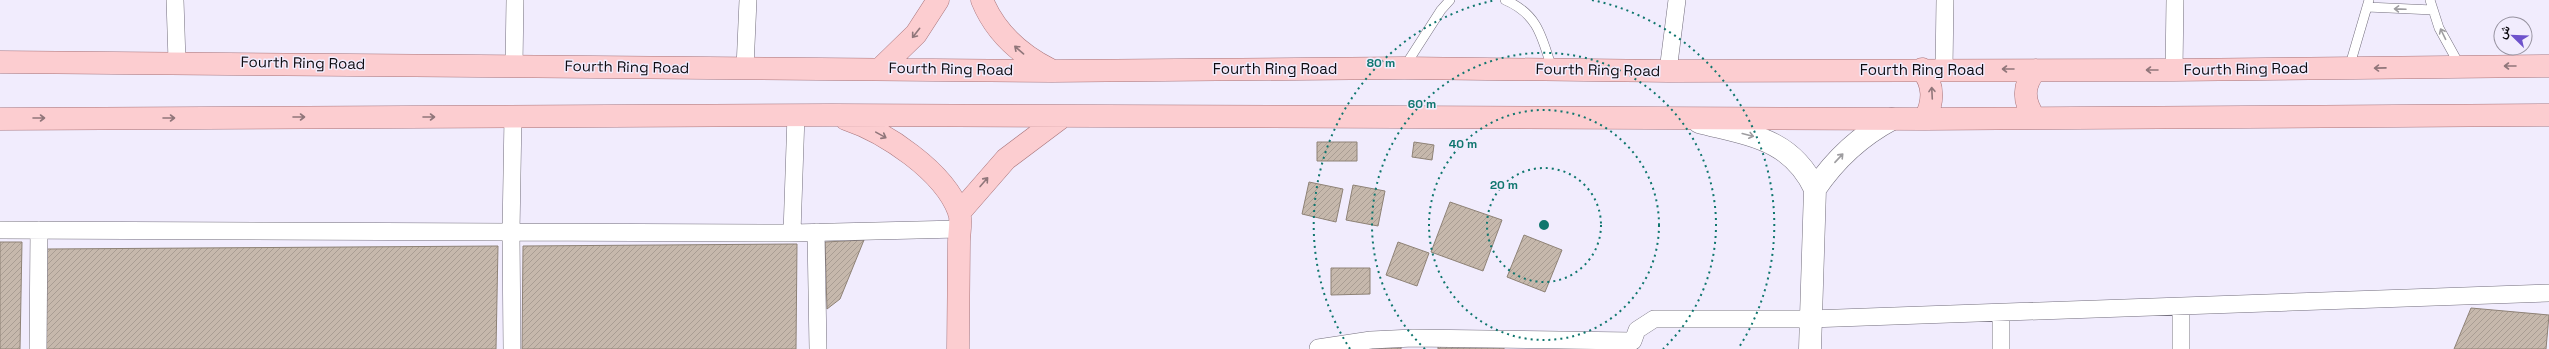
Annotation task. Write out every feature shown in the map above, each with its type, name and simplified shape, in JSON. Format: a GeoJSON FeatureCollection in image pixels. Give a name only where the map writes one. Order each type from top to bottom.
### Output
{"type":"FeatureCollection","features":[{"type":"Feature","properties":{"kind":"main road"},"geometry":{"type":"LineString","coordinates":[[880,69],[916,34],[938,0]]}},
{"type":"Feature","properties":{"kind":"main road"},"geometry":{"type":"LineString","coordinates":[[982,0],[992,19],[1012,44],[1033,60],[1052,71]]}},
{"type":"Feature","properties":{"kind":"main road","name":"Fourth Ring Road"},"geometry":{"type":"LineString","coordinates":[[0,62],[177,61],[1052,71],[1404,68],[1668,71],[1922,69],[2174,70],[2549,66]]}},
{"type":"Feature","properties":{"kind":"main road"},"geometry":{"type":"LineString","coordinates":[[1922,69],[1931,85],[1932,94],[1932,102],[1925,119]]}},
{"type":"Feature","properties":{"kind":"main road"},"geometry":{"type":"LineString","coordinates":[[2035,118],[2026,104],[2025,95],[2027,81],[2036,70]]}},
{"type":"Feature","properties":{"kind":"main road"},"geometry":{"type":"LineString","coordinates":[[0,118],[832,115],[1925,119],[2549,115]]}},
{"type":"Feature","properties":{"kind":"main road"},"geometry":{"type":"LineString","coordinates":[[832,115],[883,135],[906,150],[927,169],[945,190],[959,221],[958,349]]}},
{"type":"Feature","properties":{"kind":"main road"},"geometry":{"type":"LineString","coordinates":[[959,221],[1006,159],[1062,117]]}},
{"type":"Feature","properties":{"kind":"street"},"geometry":{"type":"LineString","coordinates":[[175,0],[177,61]]}},
{"type":"Feature","properties":{"kind":"street"},"geometry":{"type":"LineString","coordinates":[[514,65],[515,0]]}},
{"type":"Feature","properties":{"kind":"street"},"geometry":{"type":"LineString","coordinates":[[745,68],[748,0]]}},
{"type":"Feature","properties":{"kind":"street"},"geometry":{"type":"LineString","coordinates":[[1668,71],[1677,0]]}},
{"type":"Feature","properties":{"kind":"street"},"geometry":{"type":"LineString","coordinates":[[1944,69],[1945,0]]}},
{"type":"Feature","properties":{"kind":"street"},"geometry":{"type":"LineString","coordinates":[[2174,70],[2175,0]]}},
{"type":"Feature","properties":{"kind":"street"},"geometry":{"type":"LineString","coordinates":[[792,233],[796,115]]}},
{"type":"Feature","properties":{"kind":"street"},"geometry":{"type":"LineString","coordinates":[[512,349],[510,232],[513,116]]}},
{"type":"Feature","properties":{"kind":"street"},"geometry":{"type":"LineString","coordinates":[[1683,118],[1754,136],[1778,145],[1800,163],[1815,189]]}},
{"type":"Feature","properties":{"kind":"street"},"geometry":{"type":"LineString","coordinates":[[1810,349],[1815,189],[1827,171],[1846,151],[1874,129],[1892,119]]}},
{"type":"Feature","properties":{"kind":"street"},"geometry":{"type":"LineString","coordinates":[[0,230],[792,233],[959,221]]}},
{"type":"Feature","properties":{"kind":"street"},"geometry":{"type":"LineString","coordinates":[[38,349],[39,230]]}},
{"type":"Feature","properties":{"kind":"street"},"geometry":{"type":"LineString","coordinates":[[816,232],[818,349]]}},
{"type":"Feature","properties":{"kind":"street"},"geometry":{"type":"LineString","coordinates":[[1318,348],[1371,340],[1413,338],[1632,345],[1637,330],[1654,319],[1810,319],[2549,293]]}},
{"type":"Feature","properties":{"kind":"street"},"geometry":{"type":"LineString","coordinates":[[2181,307],[2181,349]]}},
{"type":"Feature","properties":{"kind":"street"},"geometry":{"type":"LineString","coordinates":[[2001,313],[2001,349]]}},
{"type":"Feature","properties":{"kind":"lane"},"geometry":{"type":"LineString","coordinates":[[1404,68],[1441,10],[1450,0]]}},
{"type":"Feature","properties":{"kind":"lane"},"geometry":{"type":"LineString","coordinates":[[1505,0],[1524,9],[1532,17],[1542,37],[1552,69]]}},
{"type":"Feature","properties":{"kind":"lane"},"geometry":{"type":"LineString","coordinates":[[2430,0],[2439,28],[2460,66]]}},
{"type":"Feature","properties":{"kind":"lane"},"geometry":{"type":"LineString","coordinates":[[2349,68],[2368,4],[2433,10]]}},
{"type":"Feature","properties":{"kind":"building"},"geometry":{"type":"Polygon","coordinates":[[[1317,142],[1357,142],[1357,161],[1317,161],[1317,142]]]}},
{"type":"Feature","properties":{"kind":"building"},"geometry":{"type":"Polygon","coordinates":[[[1414,142],[1434,145],[1432,160],[1412,157],[1414,142]]]}},
{"type":"Feature","properties":{"kind":"building"},"geometry":{"type":"Polygon","coordinates":[[[1309,182],[1343,189],[1336,222],[1302,214],[1309,182]]]}},
{"type":"Feature","properties":{"kind":"building"},"geometry":{"type":"Polygon","coordinates":[[[1353,185],[1385,191],[1378,226],[1346,220],[1353,185]]]}},
{"type":"Feature","properties":{"kind":"building"},"geometry":{"type":"Polygon","coordinates":[[[1450,202],[1502,220],[1483,271],[1431,252],[1450,202]]]}},
{"type":"Feature","properties":{"kind":"building"},"geometry":{"type":"Polygon","coordinates":[[[1524,235],[1562,250],[1545,292],[1507,277],[1524,235]]]}},
{"type":"Feature","properties":{"kind":"building"},"geometry":{"type":"Polygon","coordinates":[[[864,240],[840,299],[827,309],[825,242],[864,240]]]}},
{"type":"Feature","properties":{"kind":"building"},"geometry":{"type":"Polygon","coordinates":[[[0,242],[22,242],[20,349],[0,349],[0,242]]]}},
{"type":"Feature","properties":{"kind":"building"},"geometry":{"type":"Polygon","coordinates":[[[1398,242],[1429,253],[1417,286],[1386,275],[1398,242]]]}},
{"type":"Feature","properties":{"kind":"building"},"geometry":{"type":"Polygon","coordinates":[[[797,244],[796,349],[522,349],[523,246],[797,244]]]}},
{"type":"Feature","properties":{"kind":"building"},"geometry":{"type":"Polygon","coordinates":[[[498,246],[496,349],[44,349],[47,249],[498,246]]]}},
{"type":"Feature","properties":{"kind":"building"},"geometry":{"type":"Polygon","coordinates":[[[1331,268],[1370,268],[1370,294],[1331,295],[1331,268]]]}},
{"type":"Feature","properties":{"kind":"building"},"geometry":{"type":"Polygon","coordinates":[[[2471,308],[2549,315],[2546,349],[2454,349],[2471,308]]]}},
{"type":"Feature","properties":{"kind":"building"},"geometry":{"type":"Polygon","coordinates":[[[1438,344],[1504,346],[1504,349],[1438,349],[1438,344]]]}},
{"type":"Feature","properties":{"kind":"building"},"geometry":{"type":"Polygon","coordinates":[[[1401,346],[1401,349],[1370,349],[1370,347],[1401,346]]]}}]}
